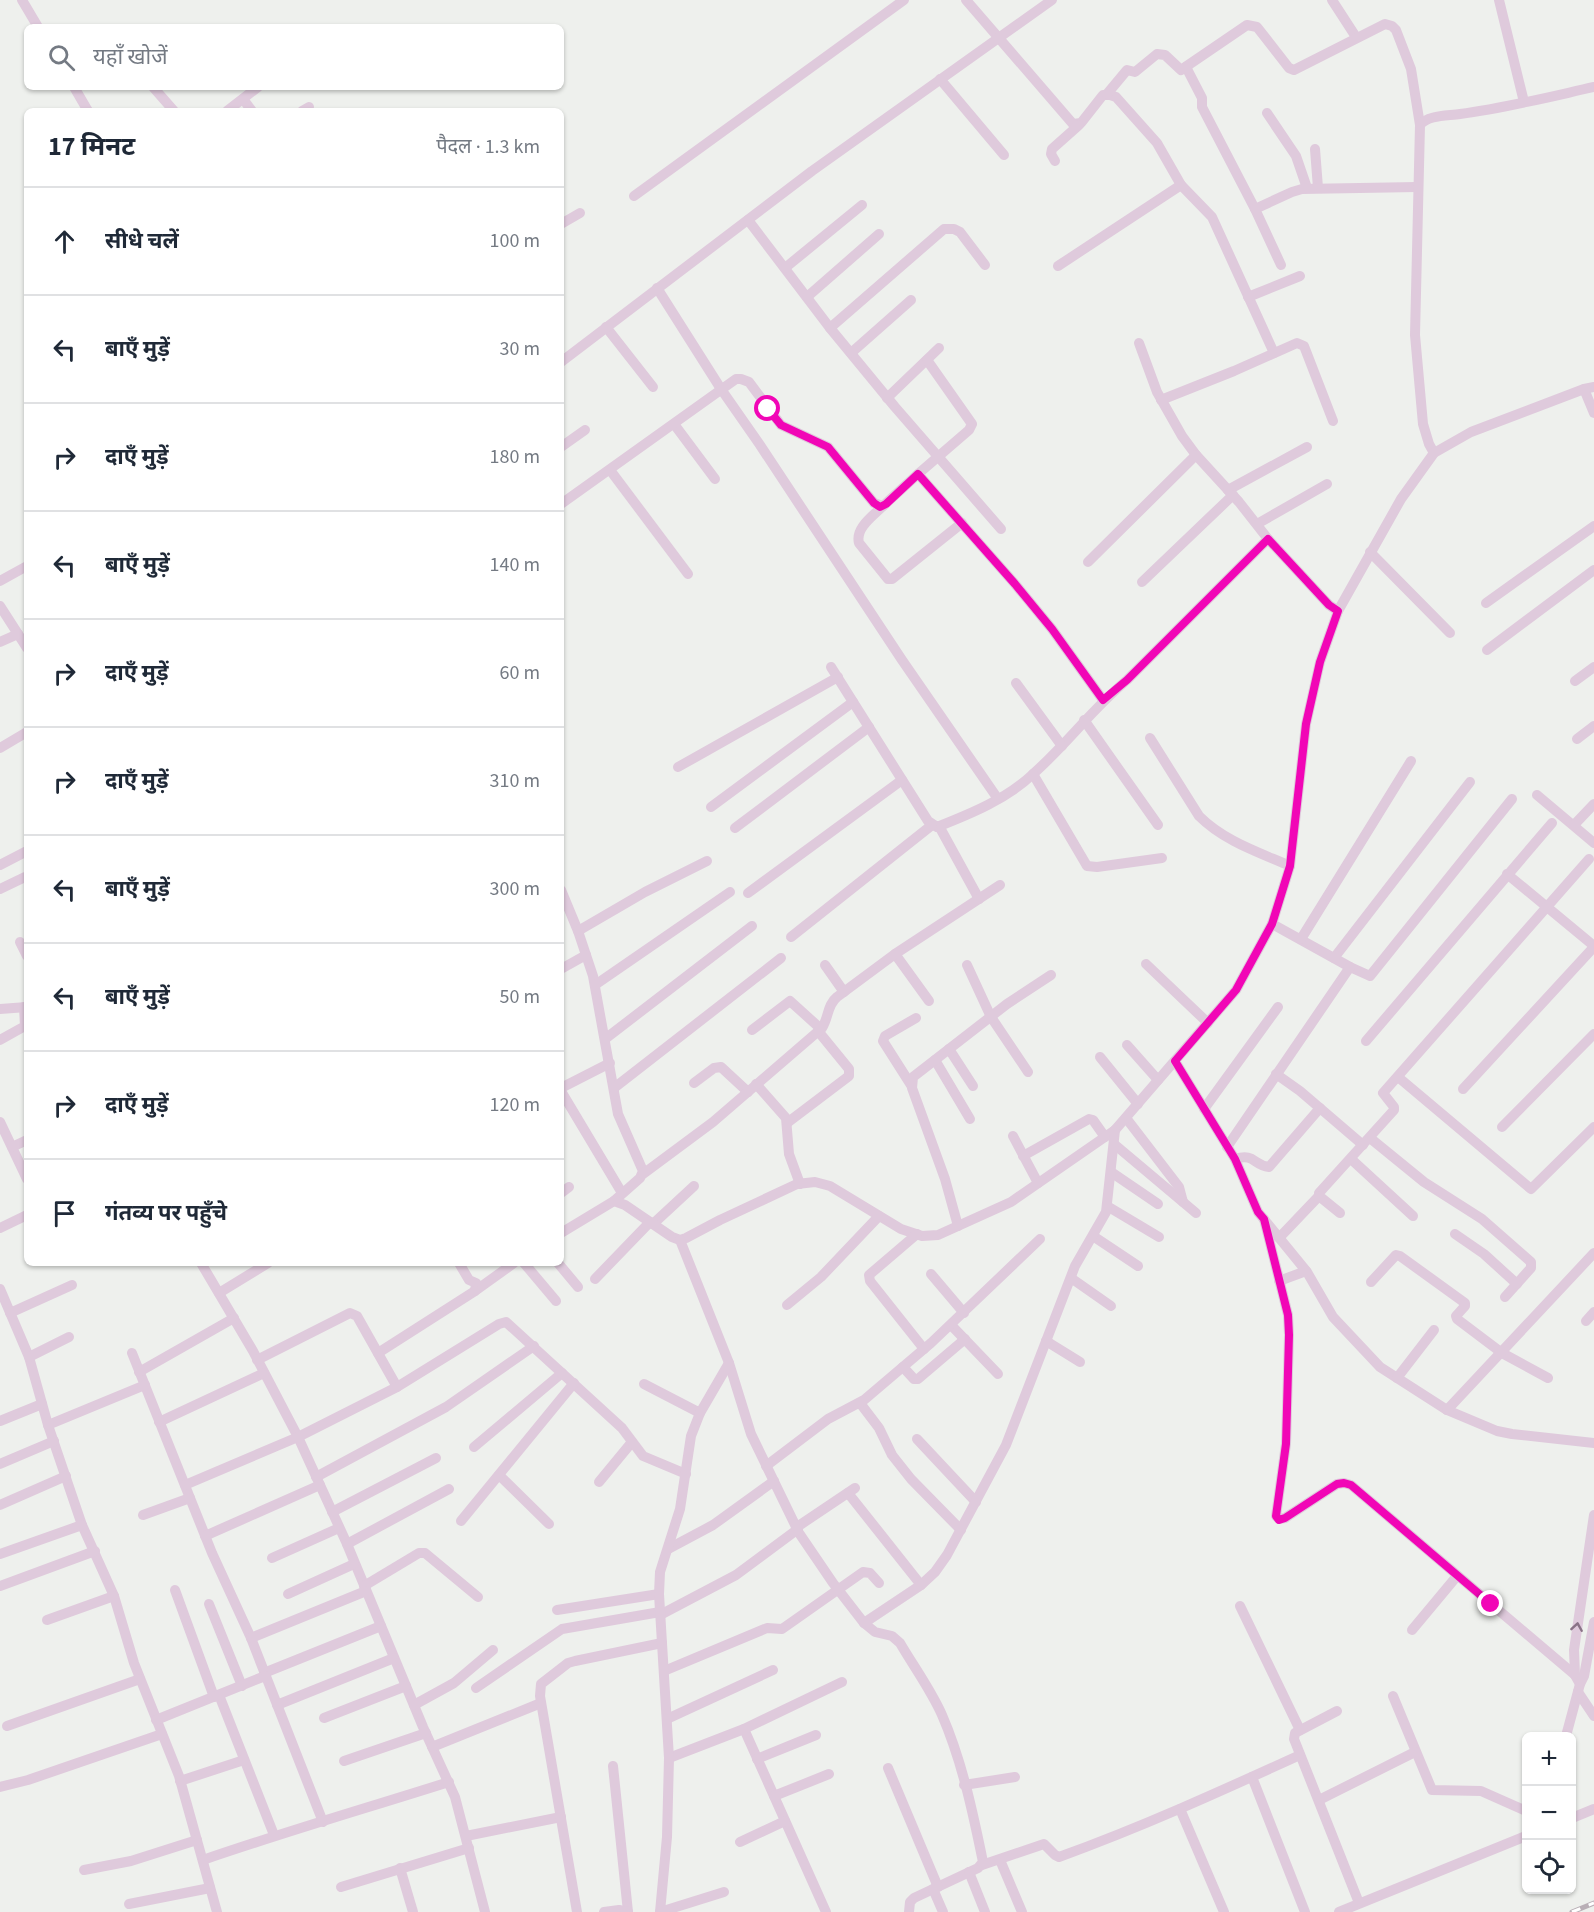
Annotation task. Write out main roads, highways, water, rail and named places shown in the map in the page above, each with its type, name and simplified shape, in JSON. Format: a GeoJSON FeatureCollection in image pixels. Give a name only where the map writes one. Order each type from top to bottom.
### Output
{"type":"FeatureCollection","features":[{"type":"Feature","properties":{"kind":"railway"},"geometry":{"type":"LineString","coordinates":[[1572,1912],[1594,1903]]}}]}
